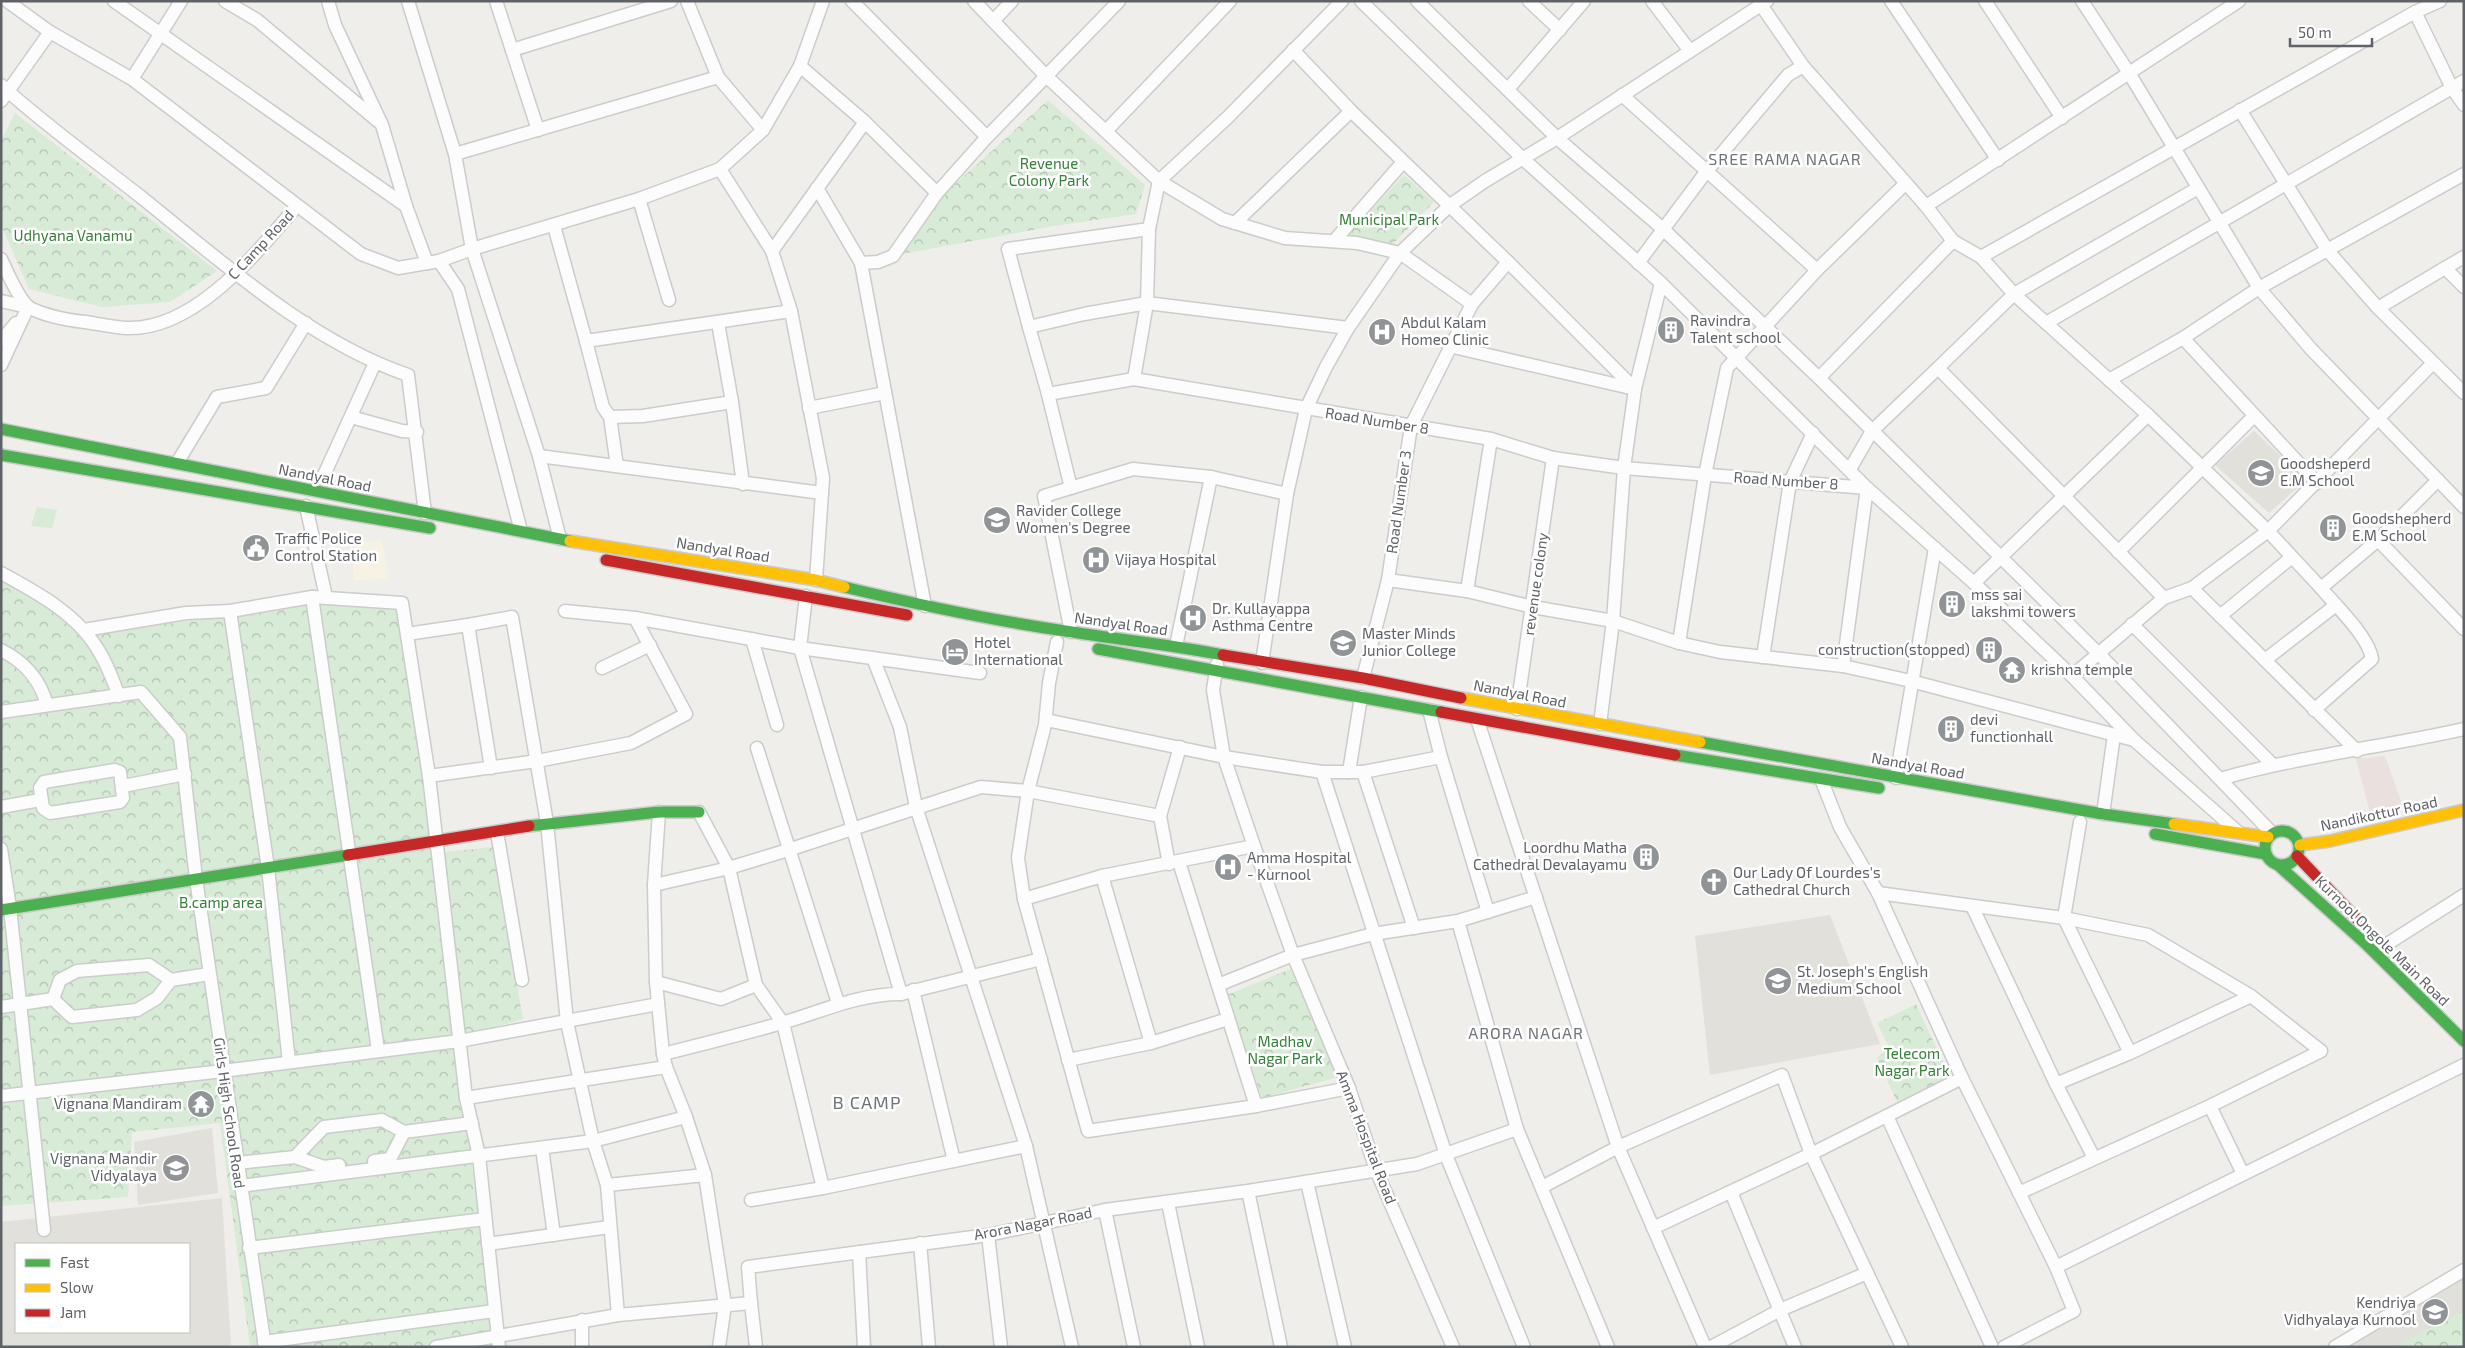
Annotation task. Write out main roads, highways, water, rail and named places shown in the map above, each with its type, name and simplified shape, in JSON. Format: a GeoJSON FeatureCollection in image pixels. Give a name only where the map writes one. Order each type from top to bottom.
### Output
{"type":"FeatureCollection","features":[{"type":"Feature","properties":{"kind":"main road","name":"Nandyal Road"},"geometry":{"type":"LineString","coordinates":[[1,429],[560,539],[816,580],[923,612]]}},
{"type":"Feature","properties":{"kind":"main road","name":"Nandyal Road"},"geometry":{"type":"LineString","coordinates":[[1,455],[438,530]]}},
{"type":"Feature","properties":{"kind":"main road","name":"Nandyal Road"},"geometry":{"type":"LineString","coordinates":[[593,558],[806,596],[923,612],[1216,670],[1622,746],[1888,790]]}},
{"type":"Feature","properties":{"kind":"main road","name":"Nandyal Road"},"geometry":{"type":"LineString","coordinates":[[940,621],[1057,642],[1076,641],[1176,646],[1262,663],[1364,678],[1517,709],[2103,814],[2270,836]]}},
{"type":"Feature","properties":{"kind":"main road","name":"Nandikottur Road"},"geometry":{"type":"LineString","coordinates":[[2299,851],[2330,841],[2464,810]]}},
{"type":"Feature","properties":{"kind":"main road"},"geometry":{"type":"LineString","coordinates":[[6,909],[547,823],[659,812],[699,812]]}},
{"type":"Feature","properties":{"kind":"main road"},"geometry":{"type":"LineString","coordinates":[[2061,819],[2118,828]]}},
{"type":"Feature","properties":{"kind":"main road"},"geometry":{"type":"LineString","coordinates":[[2284,830],[2298,839],[2299,851],[2289,864],[2273,862],[2266,854],[2265,848],[2270,836],[2284,830]]}},
{"type":"Feature","properties":{"kind":"main road"},"geometry":{"type":"LineString","coordinates":[[2147,833],[2266,854]]}},
{"type":"Feature","properties":{"kind":"main road","name":"Kurnool Ongole Main Road"},"geometry":{"type":"LineString","coordinates":[[2299,851],[2384,946],[2464,1026]]}},
{"type":"Feature","properties":{"kind":"main road","name":"Kurnool Ongole Main Road"},"geometry":{"type":"LineString","coordinates":[[2278,864],[2366,945],[2464,1041]]}},
{"type":"Feature","properties":{"kind":"place","name":"Ravindra Talent school"},"geometry":{"type":"Point","coordinates":[1671,330]}},
{"type":"Feature","properties":{"kind":"place","name":"Abdul Kalam Homeo Clinic"},"geometry":{"type":"Point","coordinates":[1382,332]}},
{"type":"Feature","properties":{"kind":"place","name":"Goodsheperd E.M School"},"geometry":{"type":"Point","coordinates":[2261,473]}},
{"type":"Feature","properties":{"kind":"place","name":"Ravider College Women's Degree"},"geometry":{"type":"Point","coordinates":[997,520]}},
{"type":"Feature","properties":{"kind":"place","name":"Goodshepherd E.M School"},"geometry":{"type":"Point","coordinates":[2333,528]}},
{"type":"Feature","properties":{"kind":"place","name":"Traffic Police Control Station"},"geometry":{"type":"Point","coordinates":[256,548]}},
{"type":"Feature","properties":{"kind":"place","name":"Vijaya Hospital"},"geometry":{"type":"Point","coordinates":[1096,560]}},
{"type":"Feature","properties":{"kind":"place","name":"mss sai lakshmi towers"},"geometry":{"type":"Point","coordinates":[1952,604]}},
{"type":"Feature","properties":{"kind":"place","name":"Dr. Kullayappa Asthma Centre"},"geometry":{"type":"Point","coordinates":[1193,618]}},
{"type":"Feature","properties":{"kind":"place","name":"Master Minds Junior College"},"geometry":{"type":"Point","coordinates":[1343,643]}},
{"type":"Feature","properties":{"kind":"place","name":"construction(stopped)"},"geometry":{"type":"Point","coordinates":[1989,650]}},
{"type":"Feature","properties":{"kind":"place","name":"Hotel International"},"geometry":{"type":"Point","coordinates":[955,652]}},
{"type":"Feature","properties":{"kind":"place","name":"krishna temple"},"geometry":{"type":"Point","coordinates":[2012,670]}},
{"type":"Feature","properties":{"kind":"place","name":"devi functionhall"},"geometry":{"type":"Point","coordinates":[1951,729]}},
{"type":"Feature","properties":{"kind":"place","name":"Loordhu Matha Cathedral Devalayamu"},"geometry":{"type":"Point","coordinates":[1646,857]}},
{"type":"Feature","properties":{"kind":"place","name":"Amma Hospital - Kurnool"},"geometry":{"type":"Point","coordinates":[1228,867]}},
{"type":"Feature","properties":{"kind":"place","name":"Our Lady Of Lourdes's Cathedral Church"},"geometry":{"type":"Point","coordinates":[1714,882]}},
{"type":"Feature","properties":{"kind":"place","name":"St. Joseph's English Medium School"},"geometry":{"type":"Point","coordinates":[1778,981]}},
{"type":"Feature","properties":{"kind":"place","name":"Vignana Mandiram"},"geometry":{"type":"Point","coordinates":[201,1104]}},
{"type":"Feature","properties":{"kind":"place","name":"Vignana Mandir Vidyalaya"},"geometry":{"type":"Point","coordinates":[176,1168]}},
{"type":"Feature","properties":{"kind":"place","name":"Kendriya Vidhyalaya Kurnool"},"geometry":{"type":"Point","coordinates":[2435,1312]}},
{"type":"Feature","properties":{"kind":"district","name":"SREE RAMA NAGAR"},"geometry":{"type":"Point","coordinates":[1785,159]}},
{"type":"Feature","properties":{"kind":"district","name":"ARORA NAGAR"},"geometry":{"type":"Point","coordinates":[1526,1033]}},
{"type":"Feature","properties":{"kind":"district","name":"B CAMP"},"geometry":{"type":"Point","coordinates":[867,1103]}},
{"type":"Feature","properties":{"kind":"park label","name":"Revenue Colony Park"},"geometry":{"type":"Point","coordinates":[1049,172]}},
{"type":"Feature","properties":{"kind":"park label","name":"Municipal Park"},"geometry":{"type":"Point","coordinates":[1389,220]}},
{"type":"Feature","properties":{"kind":"park label","name":"Udhyana Vanamu"},"geometry":{"type":"Point","coordinates":[73,236]}},
{"type":"Feature","properties":{"kind":"park label","name":"B.camp area"},"geometry":{"type":"Point","coordinates":[221,903]}},
{"type":"Feature","properties":{"kind":"park label","name":"Madhav Nagar Park"},"geometry":{"type":"Point","coordinates":[1285,1050]}},
{"type":"Feature","properties":{"kind":"park label","name":"Telecom Nagar Park"},"geometry":{"type":"Point","coordinates":[1912,1062]}}]}
